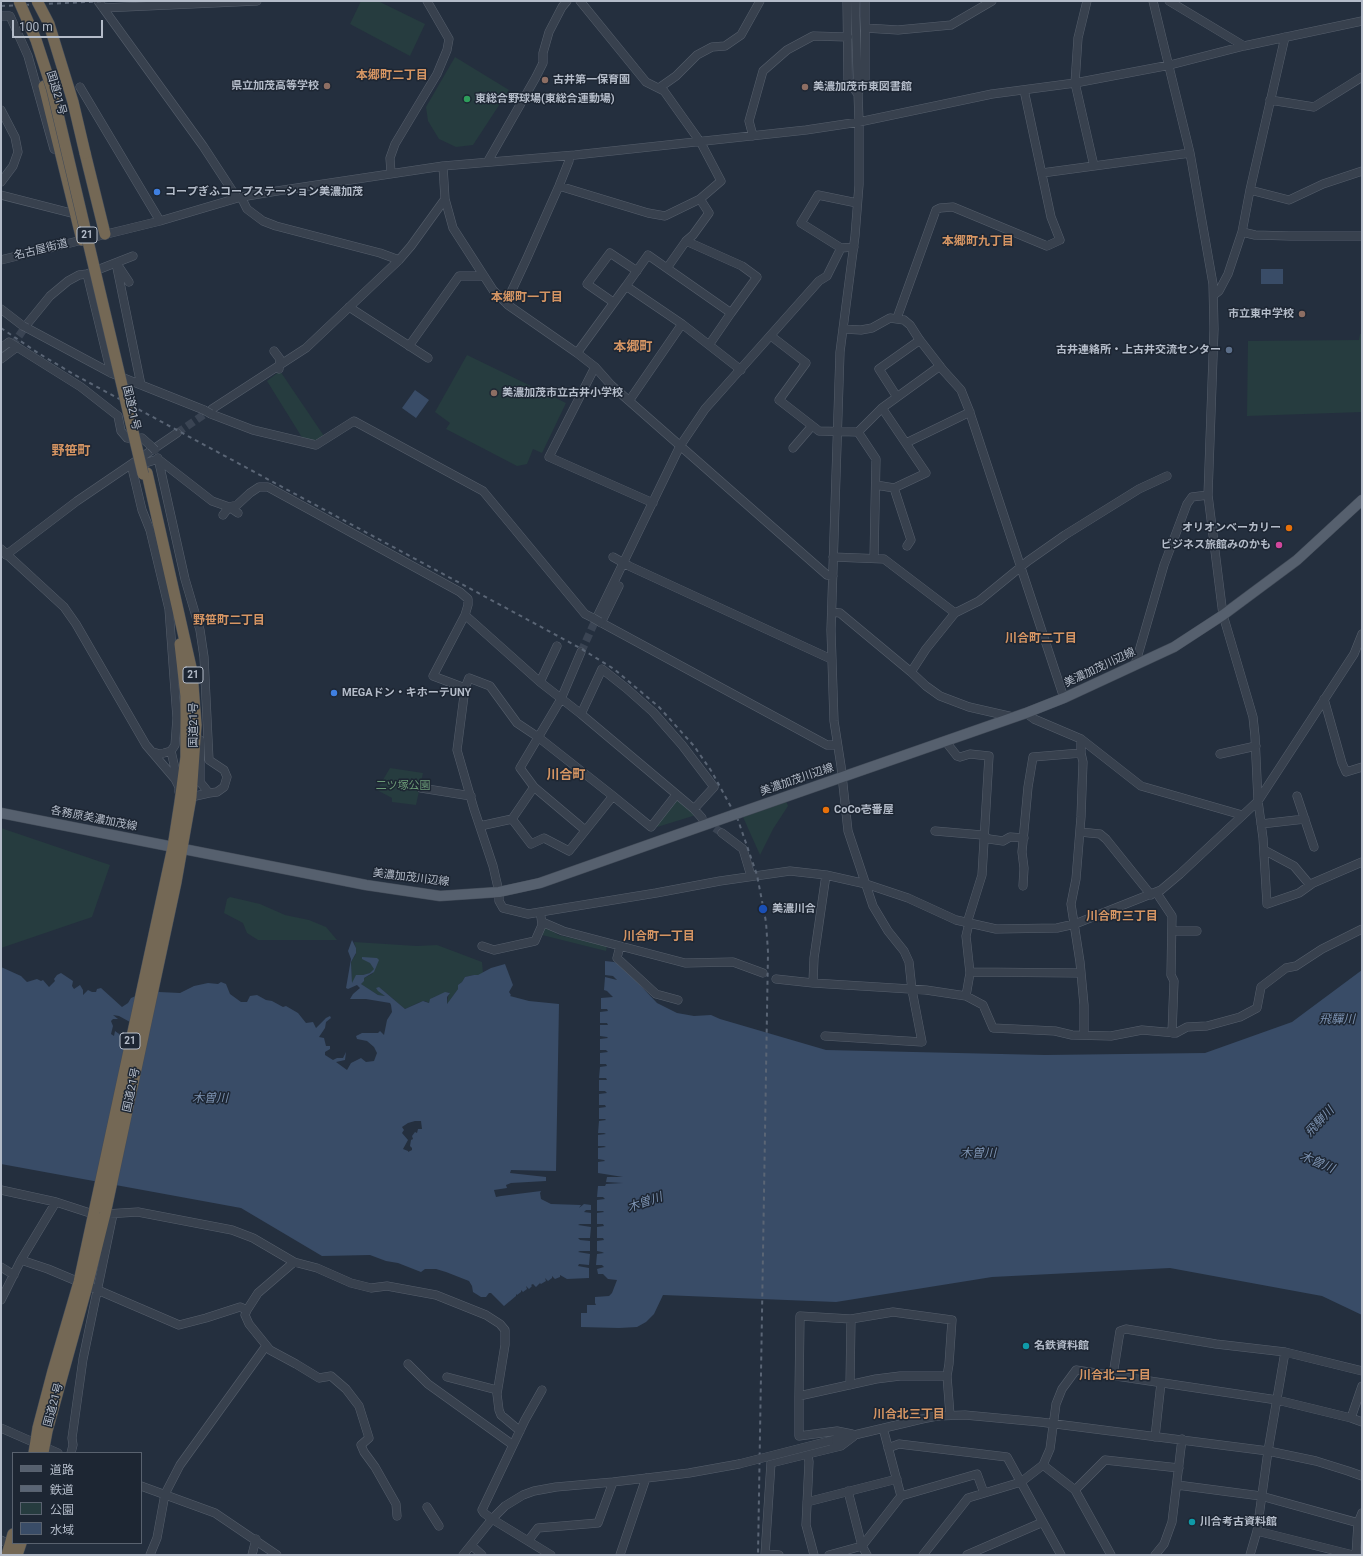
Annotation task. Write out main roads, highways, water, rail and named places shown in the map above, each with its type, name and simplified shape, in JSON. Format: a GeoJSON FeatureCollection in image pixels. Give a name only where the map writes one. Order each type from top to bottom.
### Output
{"type":"FeatureCollection","features":[{"type":"Feature","properties":{"kind":"highway","name":"21"},"geometry":{"type":"LineString","coordinates":[[13,1],[35,54],[82,240]]}},
{"type":"Feature","properties":{"kind":"highway","name":"国道21号"},"geometry":{"type":"LineString","coordinates":[[19,1],[36,40],[52,89],[191,665],[196,725],[191,797],[177,848],[108,1211],[88,1286],[53,1370],[39,1449]]}},
{"type":"Feature","properties":{"kind":"highway","name":"国道21号"},"geometry":{"type":"LineString","coordinates":[[24,1],[42,45],[55,85],[145,473],[179,631],[186,696],[186,757],[180,802],[177,848]]}},
{"type":"Feature","properties":{"kind":"highway"},"geometry":{"type":"LineString","coordinates":[[37,1],[49,24],[73,102],[105,234]]}},
{"type":"Feature","properties":{"kind":"highway","name":"国道21号"},"geometry":{"type":"LineString","coordinates":[[88,1286],[93,1214],[171,881]]}},
{"type":"Feature","properties":{"kind":"main road","name":"美濃加茂川辺線"},"geometry":{"type":"LineString","coordinates":[[177,848],[410,892],[440,896],[499,892],[540,882],[1026,713],[1064,698],[1174,647],[1223,615],[1297,560],[1362,500]]}},
{"type":"Feature","properties":{"kind":"main road","name":"各務原美濃加茂線"},"geometry":{"type":"LineString","coordinates":[[1,813],[177,848]]}},
{"type":"Feature","properties":{"kind":"water"},"geometry":{"type":"Polygon","coordinates":[[[1261,269],[1283,269],[1283,284],[1261,284],[1261,269]]]}},
{"type":"Feature","properties":{"kind":"water"},"geometry":{"type":"Polygon","coordinates":[[[415,390],[429,400],[416,418],[402,408],[415,390]]]}},
{"type":"Feature","properties":{"kind":"water","name":"木曽川"},"geometry":{"type":"Polygon","coordinates":[[[352,940],[356,948],[356,953],[351,962],[352,983],[356,975],[370,973],[374,969],[370,963],[362,959],[362,957],[377,958],[379,960],[374,972],[364,978],[364,981],[361,984],[378,995],[385,996],[376,988],[379,987],[405,1009],[423,1001],[429,1003],[430,999],[445,992],[450,993],[447,997],[447,1004],[458,989],[458,985],[465,977],[478,975],[491,968],[505,964],[513,985],[509,992],[511,995],[510,996],[529,1001],[559,1004],[556,1171],[511,1170],[510,1173],[546,1177],[546,1181],[511,1183],[506,1185],[507,1188],[494,1190],[496,1197],[541,1191],[541,1199],[551,1204],[581,1205],[579,1208],[584,1204],[591,1205],[591,1210],[586,1210],[584,1212],[591,1213],[591,1224],[578,1225],[591,1227],[590,1238],[578,1238],[580,1240],[590,1241],[590,1251],[578,1252],[590,1254],[589,1265],[579,1264],[578,1266],[589,1268],[589,1278],[567,1279],[560,1275],[560,1277],[555,1279],[552,1276],[552,1278],[548,1281],[545,1278],[546,1281],[541,1284],[540,1283],[536,1287],[533,1284],[529,1289],[526,1286],[527,1289],[523,1292],[521,1290],[521,1292],[517,1295],[516,1294],[516,1296],[504,1306],[491,1293],[489,1293],[486,1297],[481,1297],[473,1292],[469,1281],[436,1269],[425,1269],[421,1272],[398,1263],[386,1261],[370,1255],[322,1256],[241,1208],[1,1164],[1,967],[21,976],[27,982],[37,979],[41,981],[43,980],[49,987],[55,981],[54,979],[57,975],[61,973],[73,981],[72,986],[74,989],[80,985],[83,990],[83,995],[88,990],[96,992],[97,989],[101,988],[122,1007],[128,1003],[131,998],[153,989],[159,992],[180,993],[194,986],[208,983],[218,984],[221,982],[226,984],[230,994],[241,1002],[247,1002],[250,996],[257,995],[283,1007],[286,1006],[298,1013],[306,1023],[313,1022],[316,1028],[330,1016],[331,1018],[326,1022],[325,1028],[319,1037],[324,1038],[326,1046],[330,1046],[330,1049],[325,1052],[325,1055],[333,1060],[343,1058],[346,1052],[345,1060],[336,1062],[347,1070],[351,1063],[361,1058],[366,1062],[374,1061],[377,1053],[374,1047],[367,1041],[357,1039],[356,1036],[362,1033],[378,1033],[380,1031],[384,1035],[387,1020],[392,1012],[390,1003],[366,999],[350,999],[360,988],[357,985],[348,989],[346,988],[351,959],[348,951],[352,940]],[[113,1015],[118,1019],[113,1019],[111,1021],[113,1026],[111,1034],[114,1036],[115,1031],[122,1036],[128,1035],[130,1022],[119,1016],[113,1015]],[[415,1121],[402,1127],[404,1130],[402,1133],[408,1140],[403,1149],[408,1152],[412,1150],[410,1146],[411,1140],[413,1139],[412,1136],[415,1132],[417,1133],[418,1129],[422,1129],[421,1121],[415,1121]]]}},
{"type":"Feature","properties":{"kind":"water","name":"木曽川"},"geometry":{"type":"Polygon","coordinates":[[[605,961],[614,962],[621,965],[657,1003],[677,1013],[694,1016],[711,1015],[720,1019],[826,1050],[1045,1055],[1205,1053],[1292,1022],[1362,970],[1362,1315],[1322,1296],[1170,1268],[992,1277],[836,1302],[663,1295],[654,1314],[646,1322],[637,1327],[581,1327],[581,1313],[587,1313],[587,1305],[596,1305],[595,1297],[609,1296],[612,1293],[617,1280],[608,1279],[603,1274],[598,1274],[597,1269],[604,1267],[602,1265],[596,1265],[597,1254],[604,1253],[597,1251],[597,1241],[604,1240],[603,1238],[597,1238],[597,1227],[604,1226],[603,1224],[597,1224],[597,1213],[604,1212],[597,1211],[597,1200],[605,1199],[603,1197],[597,1197],[598,1186],[623,1183],[606,1182],[607,1177],[623,1177],[598,1173],[598,1162],[605,1161],[598,1159],[598,1148],[606,1147],[598,1146],[598,1135],[606,1134],[598,1133],[599,1121],[606,1120],[599,1119],[599,1108],[606,1107],[605,1105],[599,1105],[599,1094],[607,1093],[605,1091],[599,1091],[599,1080],[607,1080],[606,1078],[599,1078],[600,1067],[607,1066],[606,1064],[600,1064],[600,1053],[608,1052],[606,1050],[600,1050],[600,1039],[608,1038],[600,1036],[600,1025],[608,1025],[607,1023],[600,1023],[600,1012],[608,1011],[607,1009],[601,1009],[601,998],[613,997],[604,990],[605,977],[617,980],[613,976],[605,975],[605,961]]]}},
{"type":"Feature","properties":{"kind":"tunnel"},"geometry":{"type":"LineString","coordinates":[[12,346],[28,323]]}},
{"type":"Feature","properties":{"kind":"tunnel"},"geometry":{"type":"LineString","coordinates":[[177,433],[212,409]]}},
{"type":"Feature","properties":{"kind":"tunnel"},"geometry":{"type":"LineString","coordinates":[[581,652],[597,617]]}},
{"type":"Feature","properties":{"kind":"tunnel"},"geometry":{"type":"LineString","coordinates":[[705,821],[722,833]]}},
{"type":"Feature","properties":{"kind":"railway"},"geometry":{"type":"LineString","coordinates":[[1,6],[108,1]]}},
{"type":"Feature","properties":{"kind":"railway"},"geometry":{"type":"LineString","coordinates":[[1,328],[38,353],[75,375],[580,648],[614,669],[659,707],[694,746],[712,772],[738,820],[757,875],[766,922],[768,952],[758,1555]]}},
{"type":"Feature","properties":{"kind":"place","name":"古井第一保育園"},"geometry":{"type":"Point","coordinates":[545,80]}},
{"type":"Feature","properties":{"kind":"place","name":"県立加茂高等学校"},"geometry":{"type":"Point","coordinates":[327,86]}},
{"type":"Feature","properties":{"kind":"place","name":"美濃加茂市東図書館"},"geometry":{"type":"Point","coordinates":[805,87]}},
{"type":"Feature","properties":{"kind":"place","name":"東総合野球場(東総合運動場)"},"geometry":{"type":"Point","coordinates":[467,99]}},
{"type":"Feature","properties":{"kind":"place","name":"コープぎふコープステーション美濃加茂"},"geometry":{"type":"Point","coordinates":[157,192]}},
{"type":"Feature","properties":{"kind":"place","name":"市立東中学校"},"geometry":{"type":"Point","coordinates":[1302,314]}},
{"type":"Feature","properties":{"kind":"place","name":"古井連絡所・上古井交流センター"},"geometry":{"type":"Point","coordinates":[1229,350]}},
{"type":"Feature","properties":{"kind":"place","name":"美濃加茂市立古井小学校"},"geometry":{"type":"Point","coordinates":[494,393]}},
{"type":"Feature","properties":{"kind":"place","name":"オリオンベーカリー"},"geometry":{"type":"Point","coordinates":[1289,528]}},
{"type":"Feature","properties":{"kind":"place","name":"ビジネス旅館みのかも"},"geometry":{"type":"Point","coordinates":[1279,545]}},
{"type":"Feature","properties":{"kind":"place","name":"MEGAドン・キホーテUNY"},"geometry":{"type":"Point","coordinates":[334,693]}},
{"type":"Feature","properties":{"kind":"place","name":"CoCo壱番屋"},"geometry":{"type":"Point","coordinates":[826,810]}},
{"type":"Feature","properties":{"kind":"place","name":"美濃川合"},"geometry":{"type":"Point","coordinates":[763,909]}},
{"type":"Feature","properties":{"kind":"place","name":"名鉄資料館"},"geometry":{"type":"Point","coordinates":[1026,1346]}},
{"type":"Feature","properties":{"kind":"place","name":"川合考古資料館"},"geometry":{"type":"Point","coordinates":[1192,1522]}},
{"type":"Feature","properties":{"kind":"district","name":"本郷町二丁目"},"geometry":{"type":"Point","coordinates":[392,76]}},
{"type":"Feature","properties":{"kind":"district","name":"本郷町九丁目"},"geometry":{"type":"Point","coordinates":[978,242]}},
{"type":"Feature","properties":{"kind":"district","name":"本郷町一丁目"},"geometry":{"type":"Point","coordinates":[527,298]}},
{"type":"Feature","properties":{"kind":"district","name":"本郷町"},"geometry":{"type":"Point","coordinates":[633,348]}},
{"type":"Feature","properties":{"kind":"district","name":"野笹町"},"geometry":{"type":"Point","coordinates":[71,452]}},
{"type":"Feature","properties":{"kind":"district","name":"野笹町二丁目"},"geometry":{"type":"Point","coordinates":[229,621]}},
{"type":"Feature","properties":{"kind":"district","name":"川合町二丁目"},"geometry":{"type":"Point","coordinates":[1041,639]}},
{"type":"Feature","properties":{"kind":"district","name":"川合町"},"geometry":{"type":"Point","coordinates":[566,776]}},
{"type":"Feature","properties":{"kind":"district","name":"川合町三丁目"},"geometry":{"type":"Point","coordinates":[1122,917]}},
{"type":"Feature","properties":{"kind":"district","name":"川合町一丁目"},"geometry":{"type":"Point","coordinates":[659,937]}},
{"type":"Feature","properties":{"kind":"district","name":"川合北二丁目"},"geometry":{"type":"Point","coordinates":[1115,1376]}},
{"type":"Feature","properties":{"kind":"district","name":"川合北三丁目"},"geometry":{"type":"Point","coordinates":[909,1415]}},
{"type":"Feature","properties":{"kind":"park label","name":"二ツ塚公園"},"geometry":{"type":"Point","coordinates":[403,786]}},
{"type":"Feature","properties":{"kind":"water label","name":"飛驒川"},"geometry":{"type":"Point","coordinates":[1337,1020]}},
{"type":"Feature","properties":{"kind":"water label","name":"飛騨川"},"geometry":{"type":"Point","coordinates":[1320,1122]}}]}
